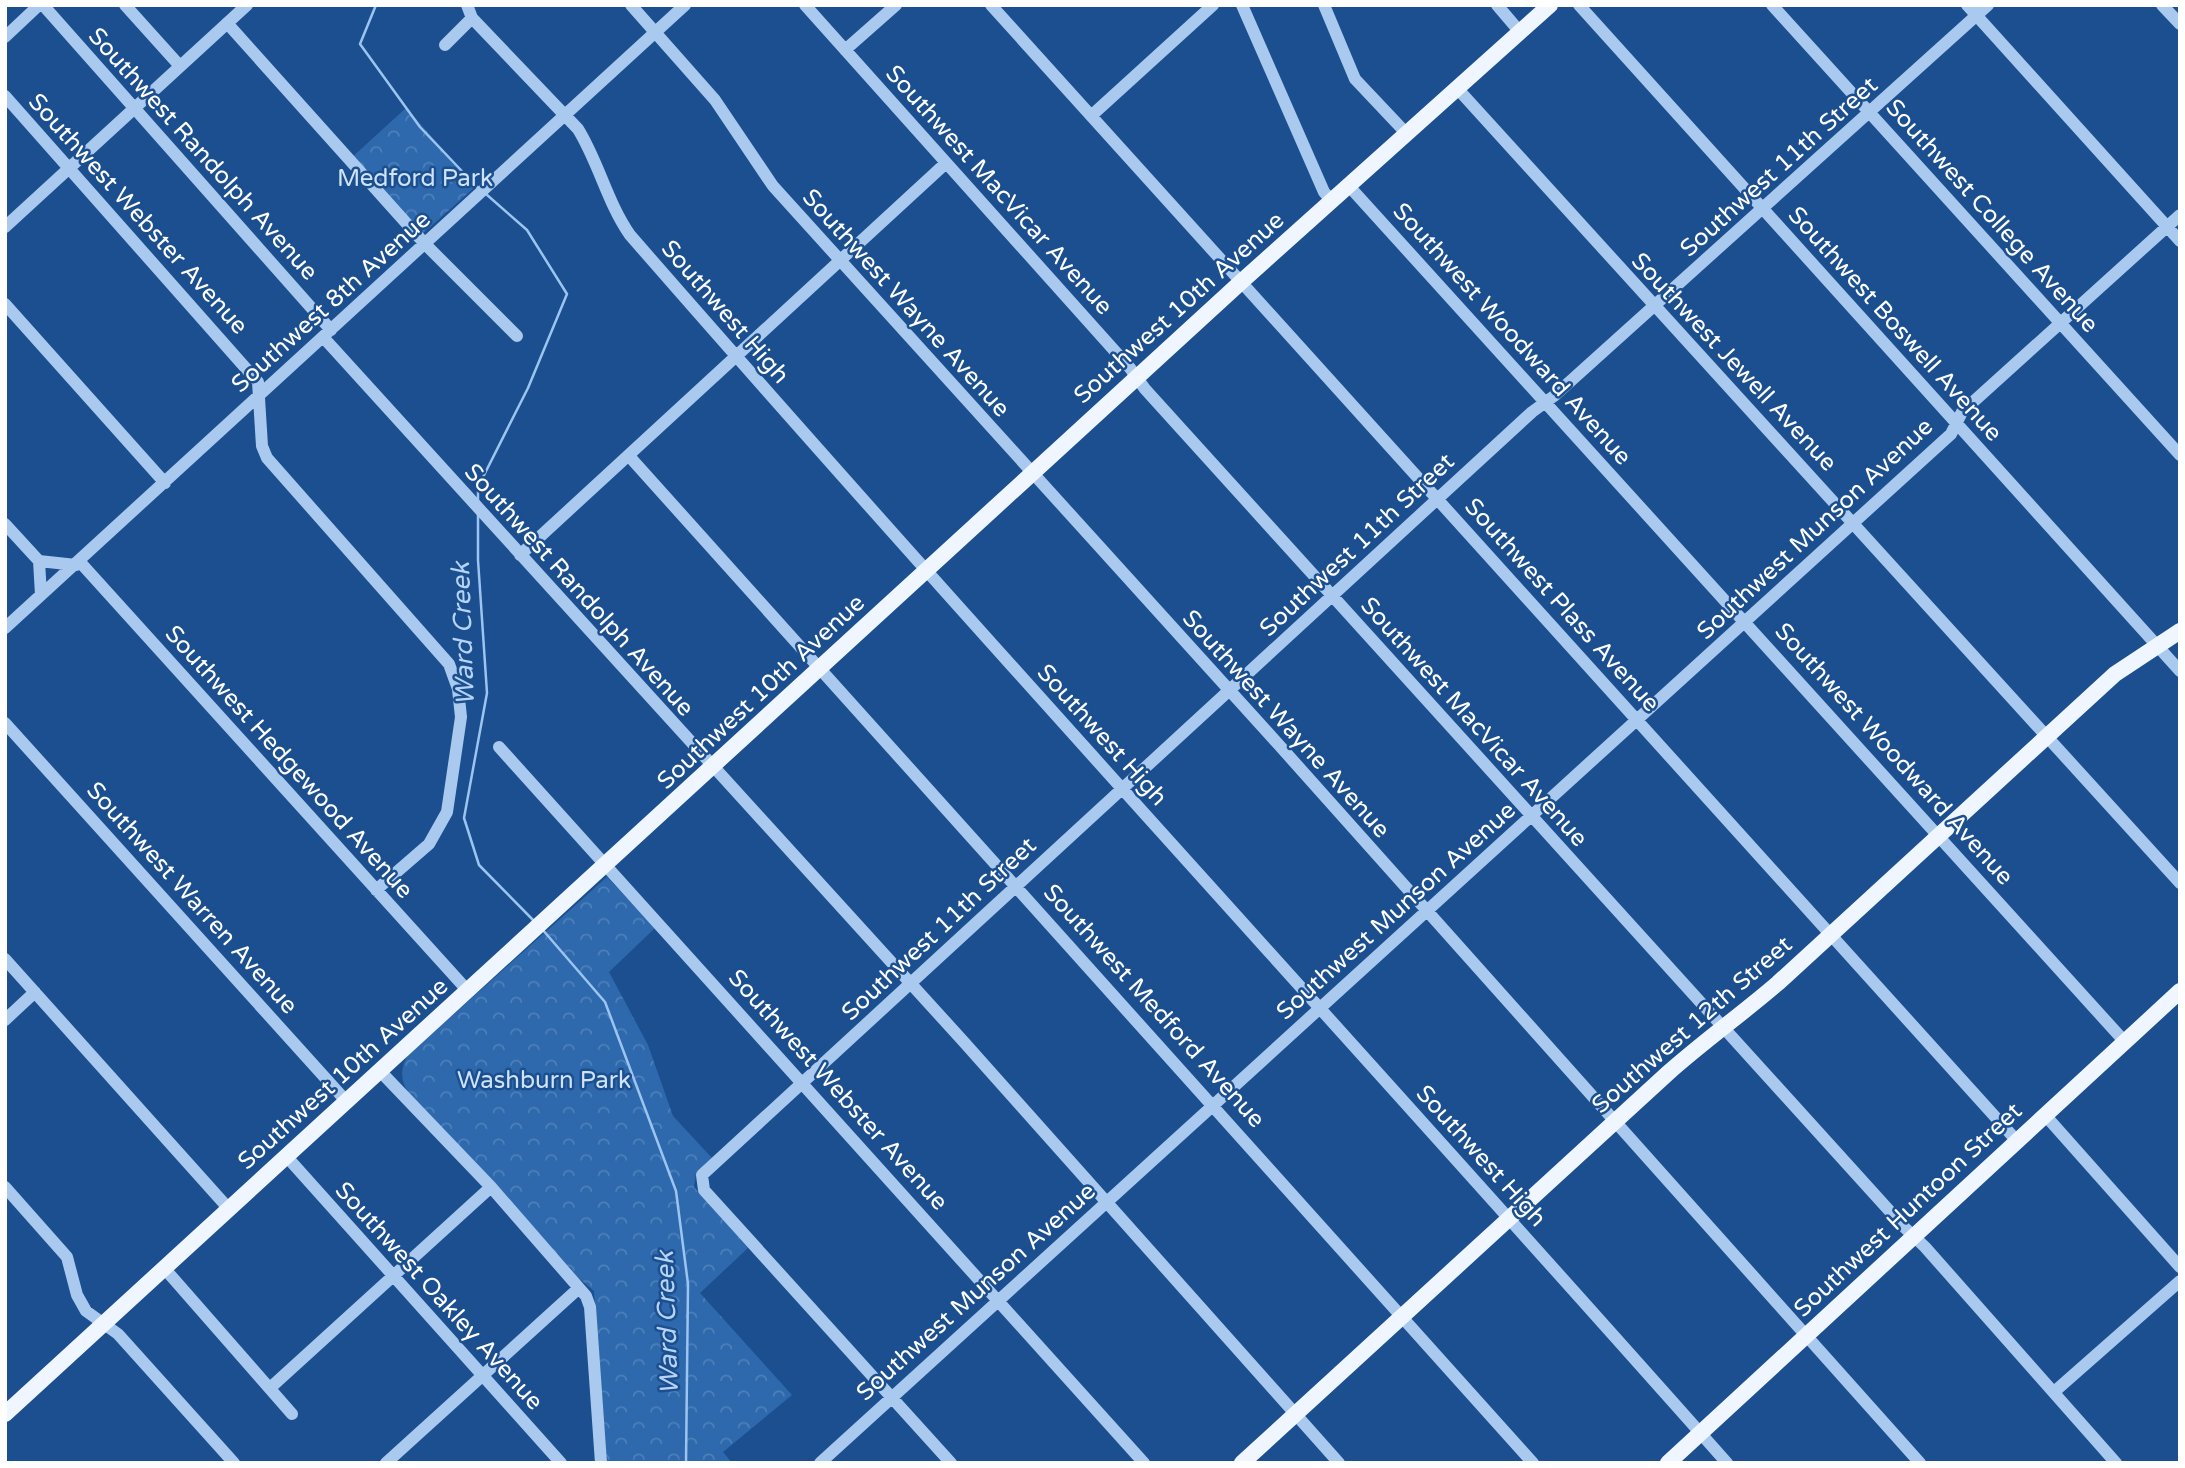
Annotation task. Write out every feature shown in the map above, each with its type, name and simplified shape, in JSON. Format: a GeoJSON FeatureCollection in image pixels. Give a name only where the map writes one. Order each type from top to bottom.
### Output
{"type":"FeatureCollection","features":[{"type":"Feature","properties":{"kind":"main road","name":"Southwest 10th Avenue"},"geometry":{"type":"LineString","coordinates":[[5,1414],[713,768],[1136,377],[1550,5]]}},
{"type":"Feature","properties":{"kind":"main road","name":"Southwest 12th Street"},"geometry":{"type":"LineString","coordinates":[[1242,1463],[1615,1121],[1722,1027],[1745,1012],[2115,674],[2180,631]]}},
{"type":"Feature","properties":{"kind":"main road","name":"Southwest Huntoon Street"},"geometry":{"type":"LineString","coordinates":[[1668,1463],[2045,1115],[2178,997]]}},
{"type":"Feature","properties":{"kind":"street"},"geometry":{"type":"LineString","coordinates":[[5,37],[41,5]]}},
{"type":"Feature","properties":{"kind":"street","name":"Southwest Randolph Avenue"},"geometry":{"type":"LineString","coordinates":[[41,5],[133,108],[460,489],[911,984],[1339,1463]]}},
{"type":"Feature","properties":{"kind":"street"},"geometry":{"type":"LineString","coordinates":[[125,5],[179,65]]}},
{"type":"Feature","properties":{"kind":"street"},"geometry":{"type":"LineString","coordinates":[[5,227],[247,5]]}},
{"type":"Feature","properties":{"kind":"street","name":"Southwest Wayne Avenue"},"geometry":{"type":"LineString","coordinates":[[631,5],[720,107],[773,186],[1230,691],[1920,1463]]}},
{"type":"Feature","properties":{"kind":"street","name":"Southwest 8th Avenue"},"geometry":{"type":"LineString","coordinates":[[5,628],[685,5]]}},
{"type":"Feature","properties":{"kind":"street","name":"Southwest MacVicar Avenue"},"geometry":{"type":"LineString","coordinates":[[805,5],[1332,596],[2054,1392],[2110,1461]]}},
{"type":"Feature","properties":{"kind":"street"},"geometry":{"type":"LineString","coordinates":[[845,50],[896,5]]}},
{"type":"Feature","properties":{"kind":"street","name":"Southwest Plass Avenue"},"geometry":{"type":"LineString","coordinates":[[991,5],[2017,1141]]}},
{"type":"Feature","properties":{"kind":"street"},"geometry":{"type":"LineString","coordinates":[[1091,116],[1213,5]]}},
{"type":"Feature","properties":{"kind":"street"},"geometry":{"type":"LineString","coordinates":[[1242,5],[1296,132],[1324,192],[1331,200]]}},
{"type":"Feature","properties":{"kind":"street"},"geometry":{"type":"LineString","coordinates":[[1324,5],[1355,79],[1406,133]]}},
{"type":"Feature","properties":{"kind":"street"},"geometry":{"type":"LineString","coordinates":[[1497,5],[1520,32]]}},
{"type":"Feature","properties":{"kind":"street","name":"Southwest Boswell Avenue"},"geometry":{"type":"LineString","coordinates":[[1579,5],[2180,671]]}},
{"type":"Feature","properties":{"kind":"street","name":"Southwest College Avenue"},"geometry":{"type":"LineString","coordinates":[[1772,5],[2180,455]]}},
{"type":"Feature","properties":{"kind":"street"},"geometry":{"type":"LineString","coordinates":[[1967,5],[2180,241]]}},
{"type":"Feature","properties":{"kind":"street","name":"Southwest 11th Street"},"geometry":{"type":"LineString","coordinates":[[891,1397],[704,1190],[701,1181],[704,1172],[1438,499],[1763,210],[1988,5]]}},
{"type":"Feature","properties":{"kind":"street"},"geometry":{"type":"LineString","coordinates":[[2162,5],[2180,24]]}},
{"type":"Feature","properties":{"kind":"street"},"geometry":{"type":"LineString","coordinates":[[445,45],[470,12]]}},
{"type":"Feature","properties":{"kind":"street","name":"Southwest High"},"geometry":{"type":"LineString","coordinates":[[470,12],[586,142],[613,208],[630,236],[926,571],[1727,1463]]}},
{"type":"Feature","properties":{"kind":"street"},"geometry":{"type":"LineString","coordinates":[[227,23],[425,244],[517,336]]}},
{"type":"Feature","properties":{"kind":"street","name":"Southwest Jewell Avenue"},"geometry":{"type":"LineString","coordinates":[[1456,87],[2180,883]]}},
{"type":"Feature","properties":{"kind":"street","name":"Southwest Webster Avenue"},"geometry":{"type":"LineString","coordinates":[[5,96],[258,382],[261,394]]}},
{"type":"Feature","properties":{"kind":"street"},"geometry":{"type":"LineString","coordinates":[[520,555],[946,163]]}},
{"type":"Feature","properties":{"kind":"street","name":"Southwest Woodward Avenue"},"geometry":{"type":"LineString","coordinates":[[1348,185],[2125,1042]]}},
{"type":"Feature","properties":{"kind":"street","name":"Southwest Munson Avenue"},"geometry":{"type":"LineString","coordinates":[[820,1463],[998,1298],[1532,817],[1951,434],[1962,412],[2180,215]]}},
{"type":"Feature","properties":{"kind":"street"},"geometry":{"type":"LineString","coordinates":[[5,303],[165,483]]}},
{"type":"Feature","properties":{"kind":"street"},"geometry":{"type":"LineString","coordinates":[[261,394],[262,446],[267,458],[440,652],[449,664],[460,701],[451,785],[443,822],[429,844],[376,890]]}},
{"type":"Feature","properties":{"kind":"street","name":"Southwest Medford Avenue"},"geometry":{"type":"LineString","coordinates":[[629,456],[1533,1463]]}},
{"type":"Feature","properties":{"kind":"street"},"geometry":{"type":"LineString","coordinates":[[5,524],[38,561],[41,595]]}},
{"type":"Feature","properties":{"kind":"street"},"geometry":{"type":"LineString","coordinates":[[38,561],[77,563]]}},
{"type":"Feature","properties":{"kind":"street","name":"Southwest Hedgewood Avenue"},"geometry":{"type":"LineString","coordinates":[[77,563],[468,991]]}},
{"type":"Feature","properties":{"kind":"street","name":"Southwest Warren Avenue"},"geometry":{"type":"LineString","coordinates":[[5,723],[346,1102]]}},
{"type":"Feature","properties":{"kind":"street","name":"Southwest Webster Avenue"},"geometry":{"type":"LineString","coordinates":[[499,747],[804,1082],[1143,1463]]}},
{"type":"Feature","properties":{"kind":"street"},"geometry":{"type":"LineString","coordinates":[[5,959],[229,1209]]}},
{"type":"Feature","properties":{"kind":"street"},"geometry":{"type":"LineString","coordinates":[[5,1020],[35,992]]}},
{"type":"Feature","properties":{"kind":"street"},"geometry":{"type":"LineString","coordinates":[[380,1070],[491,1187],[579,1288],[590,1307],[601,1463]]}},
{"type":"Feature","properties":{"kind":"street"},"geometry":{"type":"LineString","coordinates":[[2045,1115],[2180,1267]]}},
{"type":"Feature","properties":{"kind":"street","name":"Southwest Oakley Avenue"},"geometry":{"type":"LineString","coordinates":[[286,1157],[561,1463]]}},
{"type":"Feature","properties":{"kind":"street"},"geometry":{"type":"LineString","coordinates":[[5,1187],[67,1257],[82,1306],[118,1334],[234,1463]]}},
{"type":"Feature","properties":{"kind":"street"},"geometry":{"type":"LineString","coordinates":[[270,1388],[491,1187]]}},
{"type":"Feature","properties":{"kind":"street"},"geometry":{"type":"LineString","coordinates":[[165,1269],[292,1414]]}},
{"type":"Feature","properties":{"kind":"street"},"geometry":{"type":"LineString","coordinates":[[2054,1392],[2180,1281]]}},
{"type":"Feature","properties":{"kind":"street"},"geometry":{"type":"LineString","coordinates":[[386,1463],[579,1288]]}},
{"type":"Feature","properties":{"kind":"street"},"geometry":{"type":"LineString","coordinates":[[891,1397],[951,1463]]}},
{"type":"Feature","properties":{"kind":"green space","name":"Medford Park"},"geometry":{"type":"Polygon","coordinates":[[[406,108],[476,186],[419,237],[349,160],[406,108]]]}},
{"type":"Feature","properties":{"kind":"green space","name":"Washburn Park"},"geometry":{"type":"Polygon","coordinates":[[[607,877],[655,928],[609,972],[648,1045],[673,1116],[712,1158],[696,1173],[694,1187],[748,1248],[700,1293],[792,1395],[723,1452],[732,1463],[606,1463],[594,1291],[570,1271],[409,1093],[403,1079],[402,1070],[408,1055],[607,877]]]}},
{"type":"Feature","properties":{"kind":"waterway","name":"Ward Creek"},"geometry":{"type":"LineString","coordinates":[[376,5],[360,44],[420,127],[478,188]]}},
{"type":"Feature","properties":{"kind":"waterway","name":"Ward Creek"},"geometry":{"type":"LineString","coordinates":[[478,502],[478,487],[528,388],[567,294],[527,230],[486,194]]}},
{"type":"Feature","properties":{"kind":"waterway","name":"Ward Creek"},"geometry":{"type":"LineString","coordinates":[[478,515],[478,560],[487,693],[464,818],[479,865],[535,922]]}},
{"type":"Feature","properties":{"kind":"waterway","name":"Ward Creek"},"geometry":{"type":"LineString","coordinates":[[542,929],[605,1002],[676,1191],[688,1284],[686,1463]]}}]}
